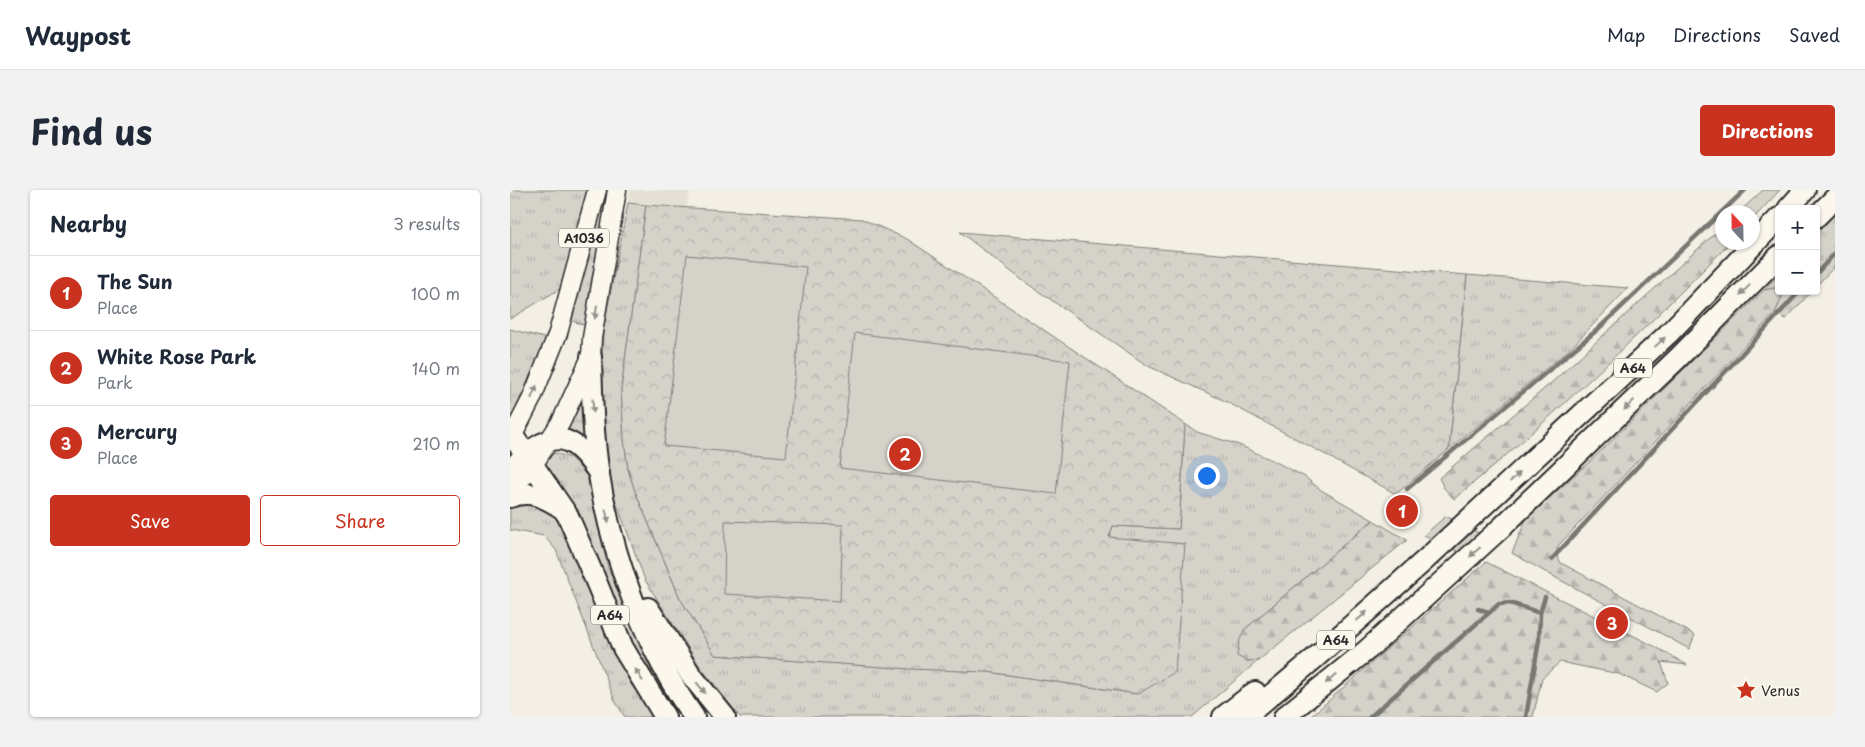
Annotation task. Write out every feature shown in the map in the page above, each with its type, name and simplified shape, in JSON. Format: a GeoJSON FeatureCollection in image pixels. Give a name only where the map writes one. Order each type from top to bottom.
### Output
{"type":"FeatureCollection","features":[{"type":"Feature","properties":{"kind":"highway"},"geometry":{"type":"LineString","coordinates":[[1792,205],[1805,190]]}},
{"type":"Feature","properties":{"kind":"highway"},"geometry":{"type":"LineString","coordinates":[[1820,214],[1835,198]]}},
{"type":"Feature","properties":{"kind":"highway","name":"A64"},"geometry":{"type":"LineString","coordinates":[[1245,717],[1315,658],[1480,510],[1668,334],[1775,222]]}},
{"type":"Feature","properties":{"kind":"highway","name":"A64"},"geometry":{"type":"LineString","coordinates":[[1284,717],[1367,650],[1503,526],[1677,359],[1775,260]]}},
{"type":"Feature","properties":{"kind":"highway","name":"A64"},"geometry":{"type":"LineString","coordinates":[[591,358],[599,473],[608,520],[638,612],[667,672],[694,717]]}},
{"type":"Feature","properties":{"kind":"highway"},"geometry":{"type":"LineString","coordinates":[[511,438],[529,460]]}},
{"type":"Feature","properties":{"kind":"highway","name":"A64"},"geometry":{"type":"LineString","coordinates":[[547,443],[556,440],[568,441],[589,459],[599,473]]}},
{"type":"Feature","properties":{"kind":"highway"},"geometry":{"type":"LineString","coordinates":[[510,472],[529,460],[534,447],[547,443]]}},
{"type":"Feature","properties":{"kind":"highway","name":"A64"},"geometry":{"type":"LineString","coordinates":[[529,460],[568,516],[623,648],[665,717]]}},
{"type":"Feature","properties":{"kind":"highway"},"geometry":{"type":"LineString","coordinates":[[510,497],[523,493],[535,494],[564,509]]}},
{"type":"Feature","properties":{"kind":"highway","name":"A64"},"geometry":{"type":"LineString","coordinates":[[619,558],[691,675],[725,717]]}},
{"type":"Feature","properties":{"kind":"highway","name":"A64"},"geometry":{"type":"LineString","coordinates":[[1223,717],[1273,678],[1315,658]]}},
{"type":"Feature","properties":{"kind":"main road","name":"A1036"},"geometry":{"type":"LineString","coordinates":[[511,438],[532,398],[558,332],[597,190]]}},
{"type":"Feature","properties":{"kind":"main road","name":"A1036"},"geometry":{"type":"LineString","coordinates":[[547,443],[561,422],[591,358],[592,338],[617,190]]}},
{"type":"Feature","properties":{"kind":"main road"},"geometry":{"type":"LineString","coordinates":[[510,492],[529,460]]}},
{"type":"Feature","properties":{"kind":"shaded area"},"geometry":{"type":"Polygon","coordinates":[[[630,190],[690,190],[686,208],[628,203],[630,190]]]}},
{"type":"Feature","properties":{"kind":"green space"},"geometry":{"type":"Polygon","coordinates":[[[510,190],[590,190],[563,287],[510,319],[510,190]]]}},
{"type":"Feature","properties":{"kind":"green space"},"geometry":{"type":"Polygon","coordinates":[[[605,190],[609,190],[585,325],[572,321],[605,190]]]}},
{"type":"Feature","properties":{"kind":"green space"},"geometry":{"type":"Polygon","coordinates":[[[1763,190],[1780,190],[1760,211],[1760,205],[1747,205],[1763,190]]]}},
{"type":"Feature","properties":{"kind":"green space"},"geometry":{"type":"Polygon","coordinates":[[[628,203],[646,205],[621,390],[628,469],[635,491],[680,598],[715,655],[988,672],[1138,694],[1185,544],[1112,539],[1109,537],[1113,526],[1179,529],[1185,424],[1197,432],[1239,445],[1274,461],[1305,477],[1321,490],[1373,520],[1244,630],[1247,661],[1259,660],[1192,717],[740,717],[701,668],[645,580],[612,491],[601,414],[603,331],[628,203]]]}},
{"type":"Feature","properties":{"kind":"green space"},"geometry":{"type":"Polygon","coordinates":[[[646,205],[862,219],[907,239],[1185,424],[1179,529],[1113,526],[1109,537],[1185,544],[1175,672],[1138,694],[988,672],[910,669],[715,655],[680,598],[635,491],[628,469],[621,390],[646,205]]]}},
{"type":"Feature","properties":{"kind":"green space"},"geometry":{"type":"Polygon","coordinates":[[[1835,214],[1835,266],[1820,282],[1820,250],[1820,230],[1835,214]]]}},
{"type":"Feature","properties":{"kind":"green space"},"geometry":{"type":"Polygon","coordinates":[[[960,232],[1467,275],[1449,449],[1396,494],[1225,401],[1148,366],[1022,280],[960,232]]]}},
{"type":"Feature","properties":{"kind":"green space"},"geometry":{"type":"Polygon","coordinates":[[[1715,233],[1715,250],[1723,250],[1596,374],[1526,438],[1454,499],[1444,488],[1439,478],[1551,383],[1715,233]]]}},
{"type":"Feature","properties":{"kind":"green space"},"geometry":{"type":"Polygon","coordinates":[[[687,255],[806,267],[786,457],[664,446],[687,255]]]}},
{"type":"Feature","properties":{"kind":"green space"},"geometry":{"type":"Polygon","coordinates":[[[1467,275],[1628,288],[1571,348],[1449,449],[1467,275]]]}},
{"type":"Feature","properties":{"kind":"green space"},"geometry":{"type":"Polygon","coordinates":[[[1775,278],[1775,288],[1764,290],[1775,278]]]}},
{"type":"Feature","properties":{"kind":"green space"},"geometry":{"type":"Polygon","coordinates":[[[1775,288],[1775,295],[1782,297],[1775,313],[1558,546],[1556,554],[1561,563],[1695,635],[1689,649],[1512,553],[1526,519],[1598,454],[1764,290],[1775,288]]]}},
{"type":"Feature","properties":{"kind":"green space"},"geometry":{"type":"Polygon","coordinates":[[[1780,295],[1808,295],[1786,319],[1775,313],[1782,297],[1780,295]]]}},
{"type":"Feature","properties":{"kind":"green space"},"geometry":{"type":"Polygon","coordinates":[[[510,329],[548,339],[512,416],[510,416],[510,329]]]}},
{"type":"Feature","properties":{"kind":"green space"},"geometry":{"type":"Polygon","coordinates":[[[855,333],[1070,361],[1056,494],[840,468],[855,333]]]}},
{"type":"Feature","properties":{"kind":"green space"},"geometry":{"type":"Polygon","coordinates":[[[581,391],[585,444],[558,433],[581,391]]]}},
{"type":"Feature","properties":{"kind":"green space"},"geometry":{"type":"Polygon","coordinates":[[[555,453],[571,458],[587,476],[608,568],[653,673],[642,661],[543,464],[548,457],[555,453]]]}},
{"type":"Feature","properties":{"kind":"green space"},"geometry":{"type":"Polygon","coordinates":[[[528,501],[543,506],[555,517],[570,545],[630,683],[654,717],[625,717],[615,701],[556,550],[544,536],[510,530],[510,505],[528,501]]]}},
{"type":"Feature","properties":{"kind":"green space"},"geometry":{"type":"Polygon","coordinates":[[[1446,516],[1494,541],[1475,560],[1424,535],[1446,516]]]}},
{"type":"Feature","properties":{"kind":"green space"},"geometry":{"type":"Polygon","coordinates":[[[1373,520],[1407,540],[1259,660],[1247,661],[1237,656],[1239,642],[1244,630],[1373,520]]]}},
{"type":"Feature","properties":{"kind":"green space"},"geometry":{"type":"Polygon","coordinates":[[[725,521],[843,525],[840,601],[724,594],[725,521]]]}},
{"type":"Feature","properties":{"kind":"green space"},"geometry":{"type":"Polygon","coordinates":[[[1486,562],[1654,646],[1687,665],[1661,662],[1668,683],[1657,692],[1619,674],[1560,662],[1542,678],[1533,717],[1310,717],[1486,562]]]}},
{"type":"Feature","properties":{"kind":"waterway"},"geometry":{"type":"LineString","coordinates":[[1407,489],[1597,330],[1745,190]]}},
{"type":"Feature","properties":{"kind":"waterway"},"geometry":{"type":"LineString","coordinates":[[1820,270],[1835,253]]}},
{"type":"Feature","properties":{"kind":"waterway"},"geometry":{"type":"LineString","coordinates":[[1552,559],[1796,295]]}},
{"type":"Feature","properties":{"kind":"waterway"},"geometry":{"type":"LineString","coordinates":[[1526,717],[1539,640],[1540,613],[1545,597]]}},
{"type":"Feature","properties":{"kind":"waterway"},"geometry":{"type":"LineString","coordinates":[[1370,717],[1499,604],[1510,603],[1540,613]]}},
{"type":"Feature","properties":{"kind":"waterway"},"geometry":{"type":"LineString","coordinates":[[1478,609],[1489,612]]}},
{"type":"Feature","properties":{"kind":"place","name":"White Rose Park"},"geometry":{"type":"Point","coordinates":[905,454]}},
{"type":"Feature","properties":{"kind":"place","name":"The Sun"},"geometry":{"type":"Point","coordinates":[1402,511]}},
{"type":"Feature","properties":{"kind":"place","name":"Mercury"},"geometry":{"type":"Point","coordinates":[1612,623]}},
{"type":"Feature","properties":{"kind":"place","name":"Venus"},"geometry":{"type":"Point","coordinates":[1746,690]}}]}
